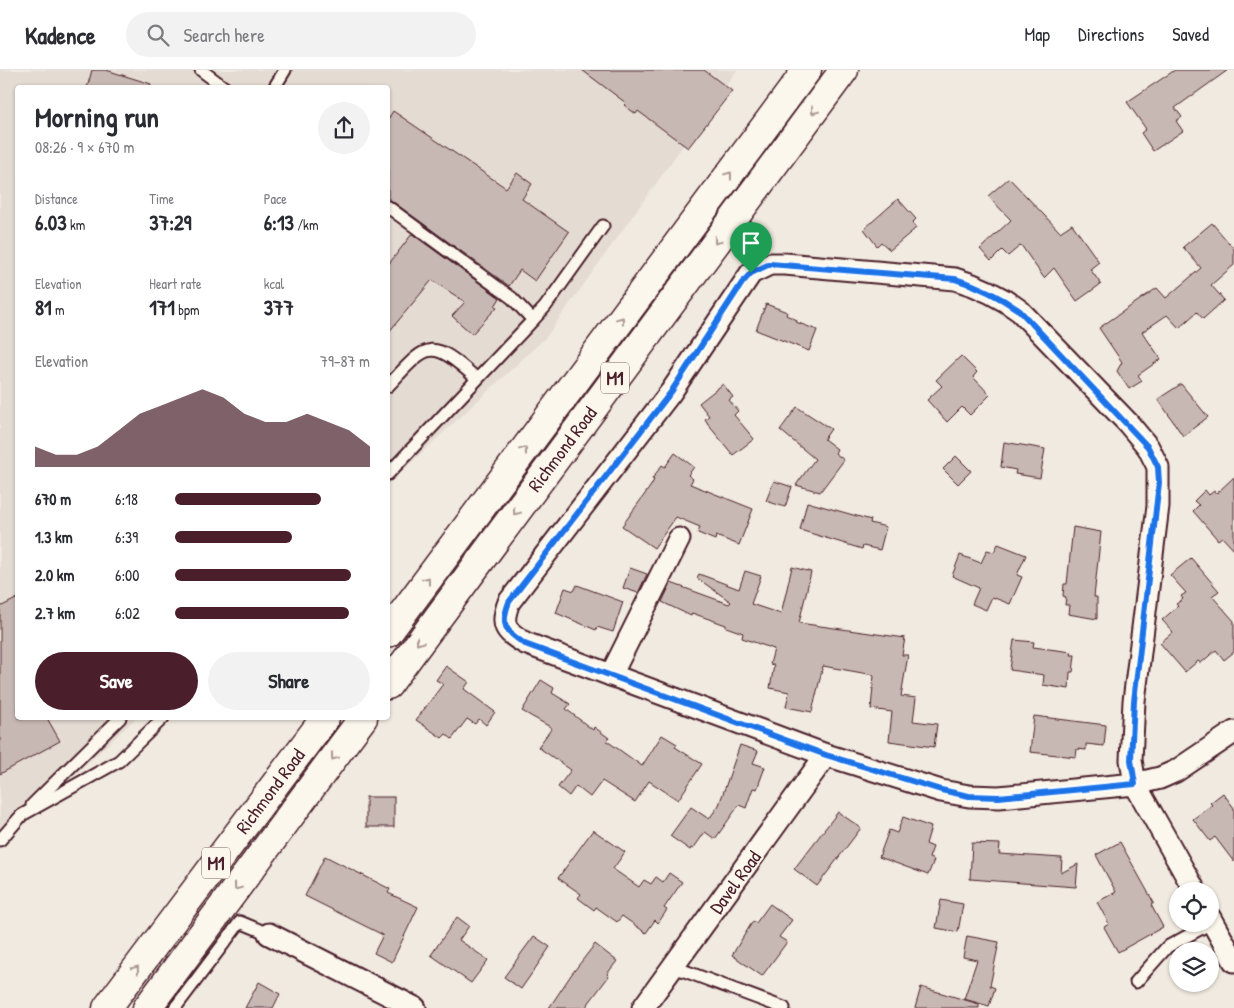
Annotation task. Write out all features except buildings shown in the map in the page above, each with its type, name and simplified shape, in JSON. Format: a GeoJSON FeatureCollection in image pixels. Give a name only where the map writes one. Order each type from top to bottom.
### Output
{"type":"FeatureCollection","features":[{"type":"Feature","properties":{"kind":"highway","name":"Richmond Road"},"geometry":{"type":"LineString","coordinates":[[390,630],[807,70]]}},
{"type":"Feature","properties":{"kind":"highway","name":"Richmond Road"},"geometry":{"type":"LineString","coordinates":[[390,681],[844,70]]}},
{"type":"Feature","properties":{"kind":"highway","name":"Richmond Road"},"geometry":{"type":"LineString","coordinates":[[107,1008],[323,720]]}},
{"type":"Feature","properties":{"kind":"highway","name":"Richmond Road"},"geometry":{"type":"LineString","coordinates":[[147,1008],[362,720]]}},
{"type":"Feature","properties":{"kind":"street"},"geometry":{"type":"LineString","coordinates":[[1190,882],[1135,784],[1131,760],[1134,701],[1159,483],[1158,467],[1148,447],[1020,311],[1000,297],[977,286],[955,279],[785,264],[761,267],[751,273],[742,283],[671,392],[509,602],[504,615],[505,627],[511,635],[525,644],[826,755],[941,790],[969,796],[999,797],[1135,784],[1160,778],[1176,771],[1234,732]]}},
{"type":"Feature","properties":{"kind":"street"},"geometry":{"type":"LineString","coordinates":[[610,675],[679,539]]}},
{"type":"Feature","properties":{"kind":"street","name":"Davel Road"},"geometry":{"type":"LineString","coordinates":[[643,1008],[826,755]]}},
{"type":"Feature","properties":{"kind":"street"},"geometry":{"type":"LineString","coordinates":[[1218,932],[1234,961]]}},
{"type":"Feature","properties":{"kind":"street"},"geometry":{"type":"LineString","coordinates":[[269,934],[415,1008]]}},
{"type":"Feature","properties":{"kind":"lane"},"geometry":{"type":"LineString","coordinates":[[201,70],[221,85]]}},
{"type":"Feature","properties":{"kind":"lane"},"geometry":{"type":"LineString","coordinates":[[276,85],[285,70]]}},
{"type":"Feature","properties":{"kind":"lane"},"geometry":{"type":"LineString","coordinates":[[390,208],[512,298],[533,320]]}},
{"type":"Feature","properties":{"kind":"lane"},"geometry":{"type":"LineString","coordinates":[[390,472],[476,378],[545,308],[603,226]]}},
{"type":"Feature","properties":{"kind":"lane"},"geometry":{"type":"LineString","coordinates":[[390,384],[419,353],[432,349],[451,356],[476,378]]}},
{"type":"Feature","properties":{"kind":"lane"},"geometry":{"type":"LineString","coordinates":[[0,840],[22,815],[118,720]]}},
{"type":"Feature","properties":{"kind":"lane"},"geometry":{"type":"LineString","coordinates":[[22,815],[118,761],[161,720]]}},
{"type":"Feature","properties":{"kind":"lane"},"geometry":{"type":"LineString","coordinates":[[175,1008],[240,922],[269,934]]}},
{"type":"Feature","properties":{"kind":"lane"},"geometry":{"type":"LineString","coordinates":[[1136,982],[1167,947],[1191,932]]}},
{"type":"Feature","properties":{"kind":"lane"},"geometry":{"type":"LineString","coordinates":[[674,967],[784,1008]]}},
{"type":"Feature","properties":{"kind":"shaded area"},"geometry":{"type":"Polygon","coordinates":[[[0,70],[737,70],[546,337],[390,482],[390,85],[15,85],[15,720],[134,720],[0,844],[0,70]]]}},
{"type":"Feature","properties":{"kind":"route"},"geometry":{"type":"LineString","coordinates":[[770,264],[785,264],[955,279],[977,286],[1000,297],[1020,311],[1148,447],[1158,467],[1159,483],[1158,506],[1134,701],[1131,760],[1135,784],[999,797],[969,796],[941,790],[826,755],[525,644],[511,635],[505,627],[504,615],[509,602],[627,446],[671,392],[742,283],[751,273],[770,264]]}}]}
